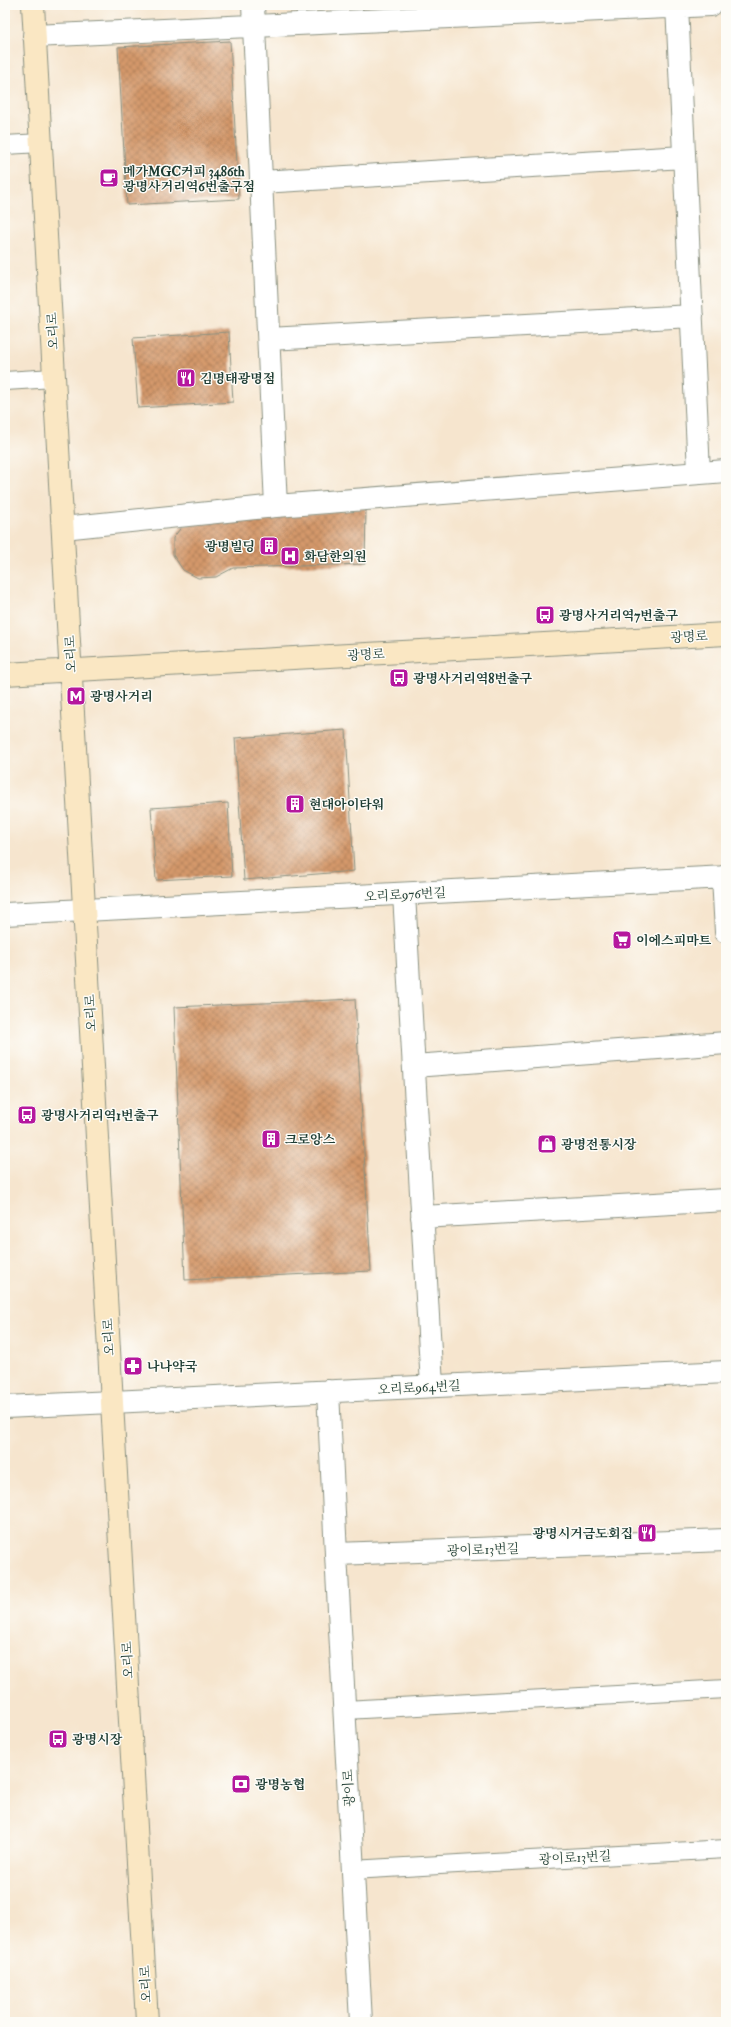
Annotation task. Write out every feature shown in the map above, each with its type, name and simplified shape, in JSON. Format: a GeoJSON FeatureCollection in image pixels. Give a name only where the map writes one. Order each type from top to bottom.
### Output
{"type":"FeatureCollection","features":[{"type":"Feature","properties":{"kind":"main road","name":"오리로"},"geometry":{"type":"LineString","coordinates":[[33,5],[147,2022]]}},
{"type":"Feature","properties":{"kind":"main road","name":"광명로"},"geometry":{"type":"LineString","coordinates":[[5,674],[726,634]]}},
{"type":"Feature","properties":{"kind":"street"},"geometry":{"type":"LineString","coordinates":[[34,36],[254,16],[711,5]]}},
{"type":"Feature","properties":{"kind":"street"},"geometry":{"type":"LineString","coordinates":[[677,6],[699,472]]}},
{"type":"Feature","properties":{"kind":"street"},"geometry":{"type":"LineString","coordinates":[[254,16],[276,506]]}},
{"type":"Feature","properties":{"kind":"street"},"geometry":{"type":"LineString","coordinates":[[262,182],[684,157]]}},
{"type":"Feature","properties":{"kind":"street"},"geometry":{"type":"LineString","coordinates":[[269,339],[692,316]]}},
{"type":"Feature","properties":{"kind":"street"},"geometry":{"type":"LineString","coordinates":[[63,528],[276,506],[726,471]]}},
{"type":"Feature","properties":{"kind":"street"},"geometry":{"type":"LineString","coordinates":[[725,877],[726,932]]}},
{"type":"Feature","properties":{"kind":"street","name":"오리로976번길"},"geometry":{"type":"LineString","coordinates":[[5,914],[725,877]]}},
{"type":"Feature","properties":{"kind":"street"},"geometry":{"type":"LineString","coordinates":[[404,894],[432,1386]]}},
{"type":"Feature","properties":{"kind":"street"},"geometry":{"type":"LineString","coordinates":[[414,1066],[726,1043]]}},
{"type":"Feature","properties":{"kind":"street"},"geometry":{"type":"LineString","coordinates":[[422,1217],[726,1200]]}},
{"type":"Feature","properties":{"kind":"street","name":"오리로964번길"},"geometry":{"type":"LineString","coordinates":[[5,1407],[726,1372]]}},
{"type":"Feature","properties":{"kind":"street","name":"광이로"},"geometry":{"type":"LineString","coordinates":[[328,1391],[361,2022]]}},
{"type":"Feature","properties":{"kind":"street","name":"광이로13번길"},"geometry":{"type":"LineString","coordinates":[[336,1554],[726,1540]]}},
{"type":"Feature","properties":{"kind":"lane"},"geometry":{"type":"LineString","coordinates":[[5,145],[41,144]]}},
{"type":"Feature","properties":{"kind":"lane"},"geometry":{"type":"LineString","coordinates":[[5,381],[54,378]]}},
{"type":"Feature","properties":{"kind":"lane"},"geometry":{"type":"LineString","coordinates":[[345,1710],[726,1689]]}},
{"type":"Feature","properties":{"kind":"lane","name":"광이로13번길"},"geometry":{"type":"LineString","coordinates":[[352,1870],[726,1849]]}},
{"type":"Feature","properties":{"kind":"building"},"geometry":{"type":"Polygon","coordinates":[[[230,41],[239,199],[127,205],[118,47],[230,41]]]}},
{"type":"Feature","properties":{"kind":"building"},"geometry":{"type":"Polygon","coordinates":[[[229,332],[233,402],[138,408],[133,338],[229,332]]]}},
{"type":"Feature","properties":{"kind":"building","name":"광명빌딩"},"geometry":{"type":"Polygon","coordinates":[[[366,508],[365,564],[233,568],[216,577],[198,578],[183,570],[173,555],[173,538],[183,525],[366,508]]]}},
{"type":"Feature","properties":{"kind":"building","name":"현대아이타워"},"geometry":{"type":"Polygon","coordinates":[[[346,730],[354,871],[244,880],[235,738],[346,730]]]}},
{"type":"Feature","properties":{"kind":"building"},"geometry":{"type":"Polygon","coordinates":[[[228,803],[232,876],[156,880],[151,808],[228,803]]]}},
{"type":"Feature","properties":{"kind":"building","name":"크로앙스"},"geometry":{"type":"Polygon","coordinates":[[[355,999],[371,1271],[185,1280],[174,1007],[355,999]]]}},
{"type":"Feature","properties":{"kind":"place","name":"메가MGC커피 3486th 광명사거리역6번출구점"},"geometry":{"type":"Point","coordinates":[109,178]}},
{"type":"Feature","properties":{"kind":"place","name":"김명태광명점"},"geometry":{"type":"Point","coordinates":[186,378]}},
{"type":"Feature","properties":{"kind":"place","name":"광명빌딩"},"geometry":{"type":"Point","coordinates":[269,546]}},
{"type":"Feature","properties":{"kind":"place","name":"화담한의원"},"geometry":{"type":"Point","coordinates":[290,556]}},
{"type":"Feature","properties":{"kind":"place","name":"광명사거리역7번출구"},"geometry":{"type":"Point","coordinates":[545,615]}},
{"type":"Feature","properties":{"kind":"place","name":"광명사거리역8번출구"},"geometry":{"type":"Point","coordinates":[399,678]}},
{"type":"Feature","properties":{"kind":"place","name":"광명사거리"},"geometry":{"type":"Point","coordinates":[76,696]}},
{"type":"Feature","properties":{"kind":"place","name":"현대아이타워"},"geometry":{"type":"Point","coordinates":[295,804]}},
{"type":"Feature","properties":{"kind":"place","name":"이에스피마트"},"geometry":{"type":"Point","coordinates":[622,940]}},
{"type":"Feature","properties":{"kind":"place","name":"광명사거리역1번출구"},"geometry":{"type":"Point","coordinates":[27,1115]}},
{"type":"Feature","properties":{"kind":"place","name":"크로앙스"},"geometry":{"type":"Point","coordinates":[271,1139]}},
{"type":"Feature","properties":{"kind":"place","name":"광명전통시장"},"geometry":{"type":"Point","coordinates":[547,1144]}},
{"type":"Feature","properties":{"kind":"place","name":"나나약국"},"geometry":{"type":"Point","coordinates":[133,1366]}},
{"type":"Feature","properties":{"kind":"place","name":"광명시거금도회집"},"geometry":{"type":"Point","coordinates":[647,1533]}},
{"type":"Feature","properties":{"kind":"place","name":"광명시장"},"geometry":{"type":"Point","coordinates":[58,1739]}},
{"type":"Feature","properties":{"kind":"place","name":"광명농협"},"geometry":{"type":"Point","coordinates":[241,1784]}}]}
